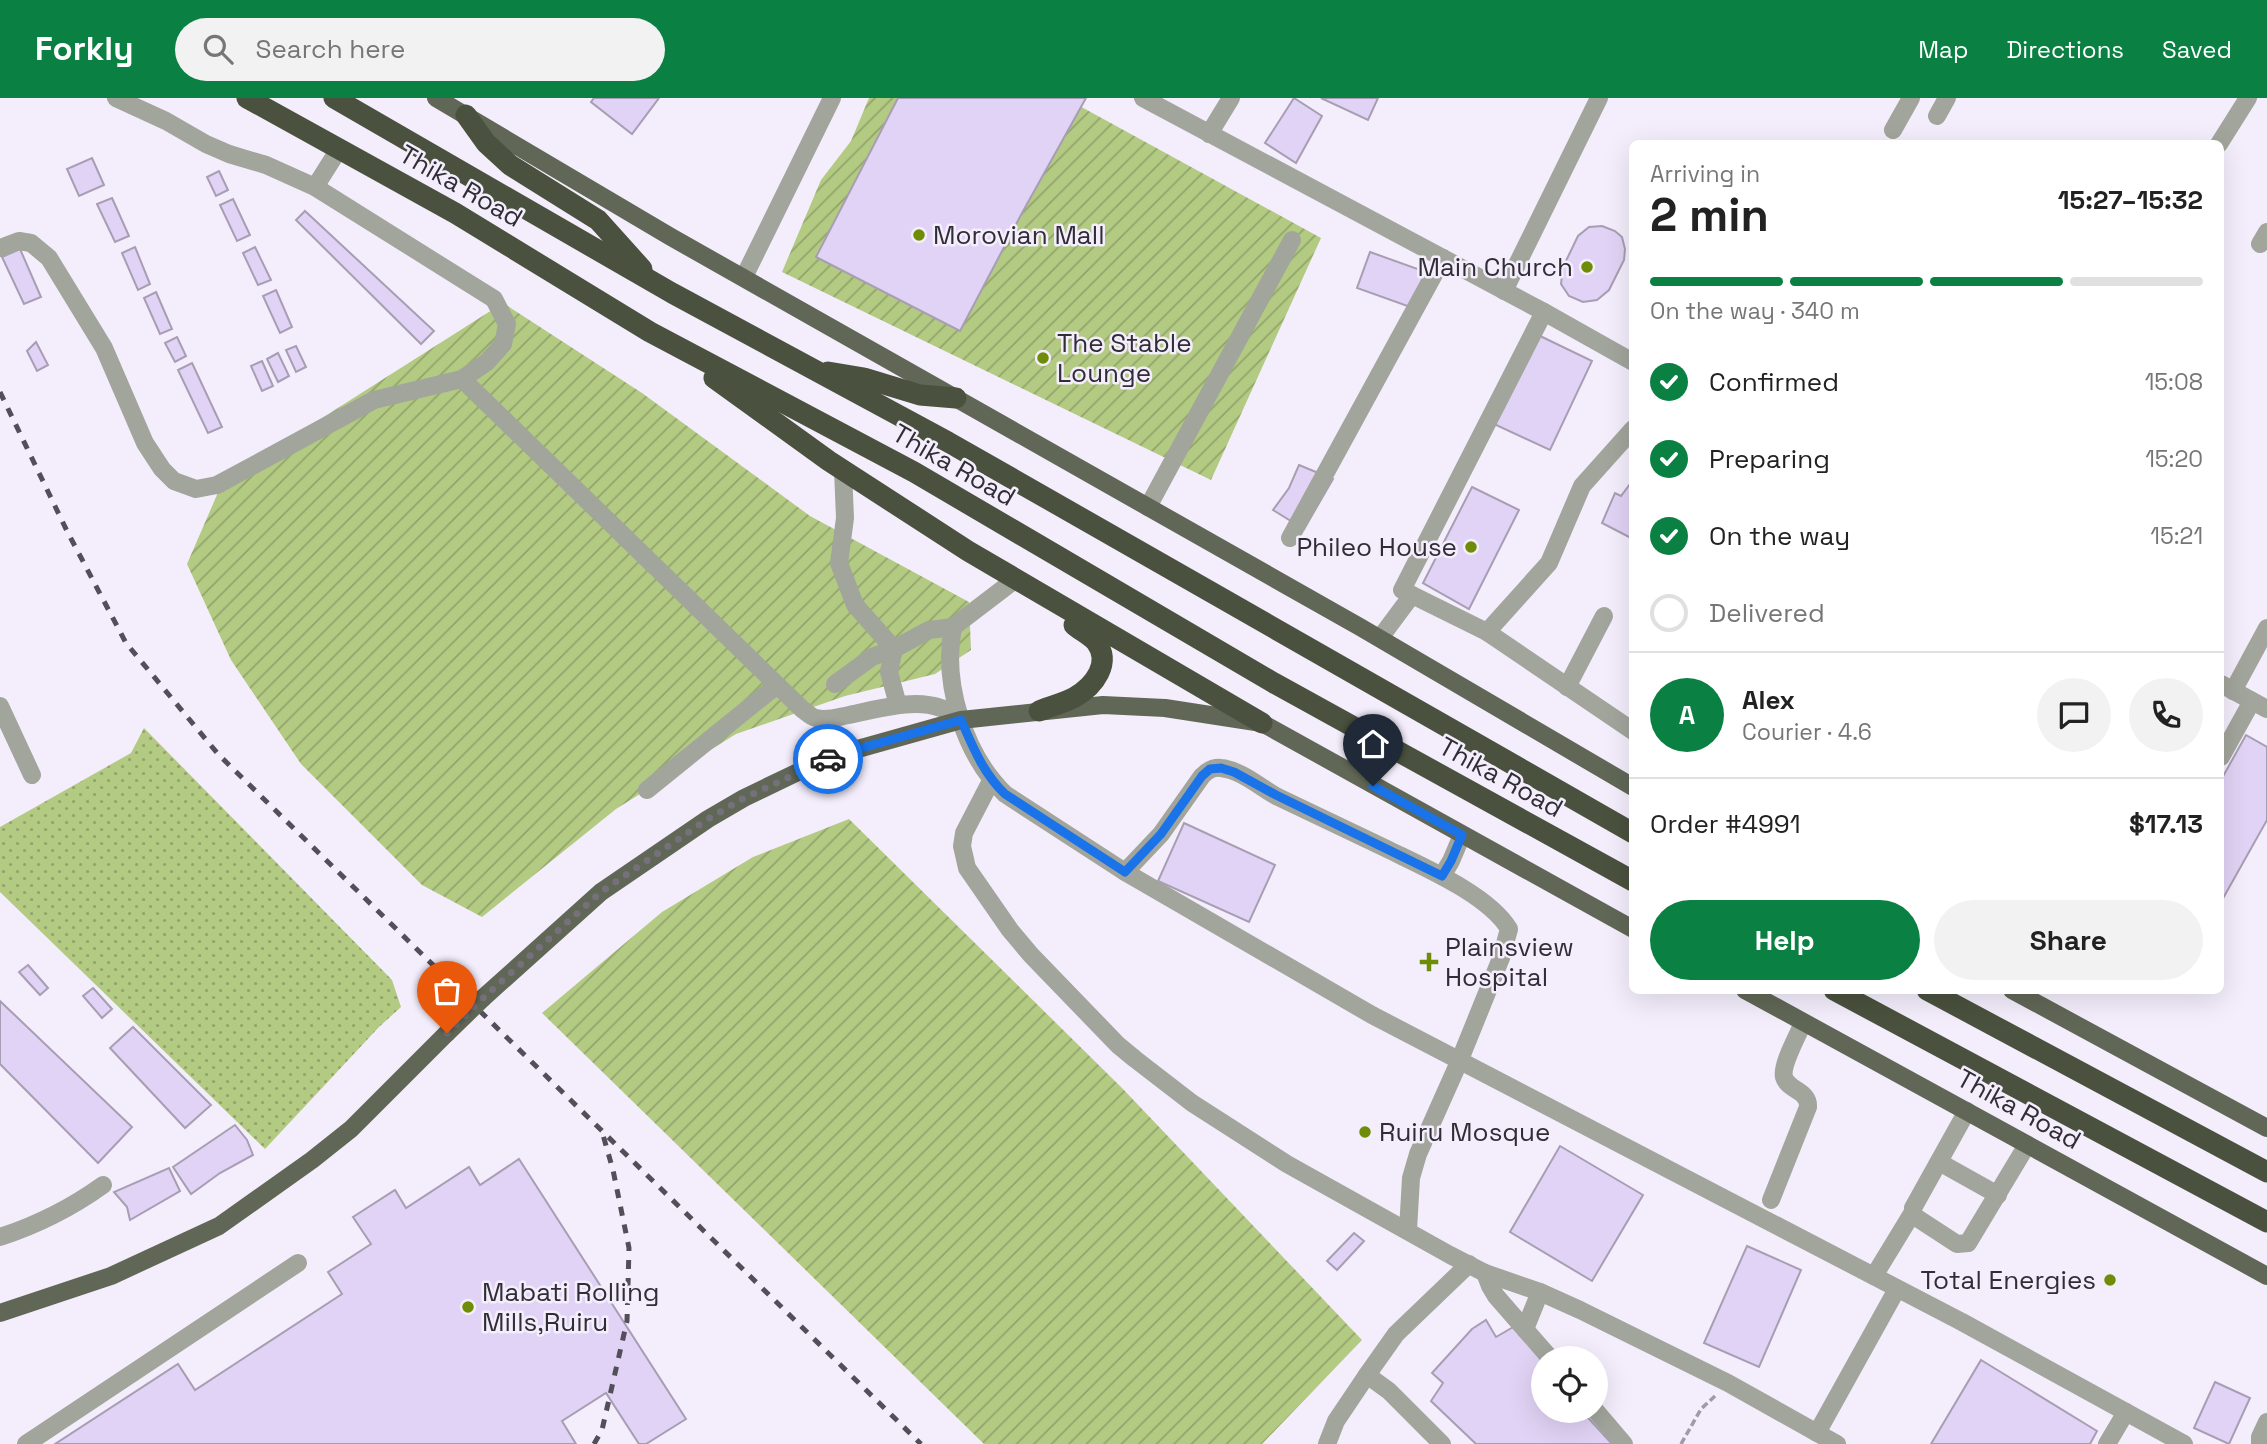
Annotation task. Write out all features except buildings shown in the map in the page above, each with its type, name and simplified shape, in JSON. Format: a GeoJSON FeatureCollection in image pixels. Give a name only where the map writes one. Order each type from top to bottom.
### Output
{"type":"FeatureCollection","features":[{"type":"Feature","properties":{"kind":"highway","name":"Thika Road"},"geometry":{"type":"LineString","coordinates":[[247,98],[455,213],[650,332],[914,472],[1274,683],[1629,879]]}},
{"type":"Feature","properties":{"kind":"highway","name":"Thika Road"},"geometry":{"type":"LineString","coordinates":[[334,98],[656,284],[948,442],[1629,830]]}},
{"type":"Feature","properties":{"kind":"highway"},"geometry":{"type":"LineString","coordinates":[[466,116],[485,143],[510,166],[598,220],[656,284]]}},
{"type":"Feature","properties":{"kind":"highway"},"geometry":{"type":"LineString","coordinates":[[650,332],[843,470],[968,551],[1094,639],[1101,650],[1103,661],[1096,679],[1075,697],[1039,711]]}},
{"type":"Feature","properties":{"kind":"highway"},"geometry":{"type":"LineString","coordinates":[[816,371],[864,378],[919,395],[956,398]]}},
{"type":"Feature","properties":{"kind":"highway"},"geometry":{"type":"LineString","coordinates":[[968,551],[1262,723]]}},
{"type":"Feature","properties":{"kind":"highway","name":"Thika Road"},"geometry":{"type":"LineString","coordinates":[[1841,994],[2267,1222]]}},
{"type":"Feature","properties":{"kind":"highway"},"geometry":{"type":"LineString","coordinates":[[1934,994],[2267,1172]]}},
{"type":"Feature","properties":{"kind":"main road"},"geometry":{"type":"LineString","coordinates":[[436,98],[671,237],[1380,639],[1629,784]]}},
{"type":"Feature","properties":{"kind":"main road"},"geometry":{"type":"LineString","coordinates":[[0,1312],[111,1276],[219,1226],[351,1129],[483,998],[601,892],[708,819],[744,798],[840,754],[961,720],[1103,705],[1165,708],[1262,723],[1629,927]]}},
{"type":"Feature","properties":{"kind":"main road","name":"Thika Road"},"geometry":{"type":"LineString","coordinates":[[1752,994],[2267,1276]]}},
{"type":"Feature","properties":{"kind":"main road"},"geometry":{"type":"LineString","coordinates":[[2019,994],[2267,1128]]}},
{"type":"Feature","properties":{"kind":"street"},"geometry":{"type":"LineString","coordinates":[[0,248],[19,241],[31,243],[49,258],[104,348],[145,443],[162,469],[174,481],[196,489],[217,485],[374,400],[462,379],[487,362],[503,344],[507,324],[494,299],[316,187],[266,164],[206,144],[166,121],[116,98]]}},
{"type":"Feature","properties":{"kind":"street"},"geometry":{"type":"LineString","coordinates":[[744,277],[832,98]]}},
{"type":"Feature","properties":{"kind":"street"},"geometry":{"type":"LineString","coordinates":[[1143,98],[1629,360]]}},
{"type":"Feature","properties":{"kind":"street"},"geometry":{"type":"LineString","coordinates":[[1209,134],[1231,98]]}},
{"type":"Feature","properties":{"kind":"street"},"geometry":{"type":"LineString","coordinates":[[1504,291],[1599,98]]}},
{"type":"Feature","properties":{"kind":"street"},"geometry":{"type":"LineString","coordinates":[[1893,130],[1911,98]]}},
{"type":"Feature","properties":{"kind":"street"},"geometry":{"type":"LineString","coordinates":[[1937,116],[1946,98]]}},
{"type":"Feature","properties":{"kind":"street"},"geometry":{"type":"LineString","coordinates":[[2222,140],[2248,98]]}},
{"type":"Feature","properties":{"kind":"street"},"geometry":{"type":"LineString","coordinates":[[316,187],[339,149]]}},
{"type":"Feature","properties":{"kind":"street"},"geometry":{"type":"LineString","coordinates":[[1148,507],[1292,240]]}},
{"type":"Feature","properties":{"kind":"street"},"geometry":{"type":"LineString","coordinates":[[1290,538],[1443,258]]}},
{"type":"Feature","properties":{"kind":"street"},"geometry":{"type":"LineString","coordinates":[[1544,312],[1402,590],[1487,632],[1629,728]]}},
{"type":"Feature","properties":{"kind":"street"},"geometry":{"type":"LineString","coordinates":[[462,379],[813,718],[829,719],[916,704],[951,711],[961,720]]}},
{"type":"Feature","properties":{"kind":"street"},"geometry":{"type":"LineString","coordinates":[[1487,632],[1549,564],[1582,486],[1629,433]]}},
{"type":"Feature","properties":{"kind":"street"},"geometry":{"type":"LineString","coordinates":[[843,470],[845,518],[839,563],[855,605],[894,649]]}},
{"type":"Feature","properties":{"kind":"street"},"geometry":{"type":"LineString","coordinates":[[835,684],[872,657],[894,649],[929,630],[953,627],[1012,582]]}},
{"type":"Feature","properties":{"kind":"street"},"geometry":{"type":"LineString","coordinates":[[1380,639],[1412,595]]}},
{"type":"Feature","properties":{"kind":"street"},"geometry":{"type":"LineString","coordinates":[[1567,687],[1604,616]]}},
{"type":"Feature","properties":{"kind":"street"},"geometry":{"type":"LineString","coordinates":[[953,627],[949,648],[950,684],[961,720],[991,781],[1005,794],[1125,872],[1372,1015],[1874,1276],[2184,1444]]}},
{"type":"Feature","properties":{"kind":"street"},"geometry":{"type":"LineString","coordinates":[[2224,753],[2259,705],[2227,687],[2267,628]]}},
{"type":"Feature","properties":{"kind":"street"},"geometry":{"type":"LineString","coordinates":[[894,649],[889,671],[898,705]]}},
{"type":"Feature","properties":{"kind":"street"},"geometry":{"type":"LineString","coordinates":[[647,790],[777,685]]}},
{"type":"Feature","properties":{"kind":"street"},"geometry":{"type":"LineString","coordinates":[[0,706],[32,775]]}},
{"type":"Feature","properties":{"kind":"street"},"geometry":{"type":"LineString","coordinates":[[1125,872],[1161,834],[1202,776],[1210,769],[1221,768],[1234,772],[1442,876],[1504,921],[1509,929],[1501,958],[1418,1154],[1411,1178],[1408,1230]]}},
{"type":"Feature","properties":{"kind":"street"},"geometry":{"type":"LineString","coordinates":[[991,781],[964,833],[962,846],[967,868],[978,886],[1031,955],[1118,1045],[1192,1103],[1287,1164],[1485,1273],[1540,1292],[1728,1383],[1837,1444]]}},
{"type":"Feature","properties":{"kind":"street"},"geometry":{"type":"LineString","coordinates":[[1442,876],[1462,835]]}},
{"type":"Feature","properties":{"kind":"street"},"geometry":{"type":"LineString","coordinates":[[1771,1200],[1808,1107],[1805,1095],[1788,1083],[1784,1073],[1803,1023]]}},
{"type":"Feature","properties":{"kind":"street"},"geometry":{"type":"LineString","coordinates":[[1874,1276],[1913,1212],[1966,1111]]}},
{"type":"Feature","properties":{"kind":"street"},"geometry":{"type":"LineString","coordinates":[[1913,1212],[1914,1216],[1957,1244],[1968,1243],[2027,1145]]}},
{"type":"Feature","properties":{"kind":"street"},"geometry":{"type":"LineString","coordinates":[[1939,1162],[1998,1195]]}},
{"type":"Feature","properties":{"kind":"street"},"geometry":{"type":"LineString","coordinates":[[0,1237],[26,1229],[103,1185]]}},
{"type":"Feature","properties":{"kind":"street"},"geometry":{"type":"LineString","coordinates":[[26,1444],[298,1263]]}},
{"type":"Feature","properties":{"kind":"street"},"geometry":{"type":"LineString","coordinates":[[1327,1444],[1336,1421],[1396,1334],[1469,1264]]}},
{"type":"Feature","properties":{"kind":"street"},"geometry":{"type":"LineString","coordinates":[[1485,1273],[1490,1286],[1540,1346]]}},
{"type":"Feature","properties":{"kind":"street"},"geometry":{"type":"LineString","coordinates":[[1817,1433],[1897,1289]]}},
{"type":"Feature","properties":{"kind":"street"},"geometry":{"type":"LineString","coordinates":[[1525,1329],[1540,1292]]}},
{"type":"Feature","properties":{"kind":"street"},"geometry":{"type":"LineString","coordinates":[[1367,1375],[1389,1391],[1442,1444]]}},
{"type":"Feature","properties":{"kind":"street"},"geometry":{"type":"LineString","coordinates":[[2107,1444],[2126,1412]]}},
{"type":"Feature","properties":{"kind":"street"},"geometry":{"type":"LineString","coordinates":[[2260,1444],[2260,1437],[2267,1422]]}},
{"type":"Feature","properties":{"kind":"street"},"geometry":{"type":"LineString","coordinates":[[1606,1423],[1624,1444]]}},
{"type":"Feature","properties":{"kind":"path"},"geometry":{"type":"LineString","coordinates":[[1681,1444],[1700,1409],[1728,1383]]}},
{"type":"Feature","properties":{"kind":"green space"},"geometry":{"type":"Polygon","coordinates":[[[869,98],[1065,98],[1321,238],[1211,480],[782,272],[821,180],[851,141],[869,98]]]}},
{"type":"Feature","properties":{"kind":"green space"},"geometry":{"type":"Polygon","coordinates":[[[503,303],[642,393],[810,516],[969,602],[971,650],[935,674],[845,696],[736,734],[616,809],[482,917],[422,885],[301,764],[231,660],[187,564],[223,481],[503,303]]]}},
{"type":"Feature","properties":{"kind":"green space"},"geometry":{"type":"Polygon","coordinates":[[[144,728],[392,980],[401,1007],[265,1149],[0,892],[0,827],[131,753],[144,728]]]}},
{"type":"Feature","properties":{"kind":"green space"},"geometry":{"type":"Polygon","coordinates":[[[849,819],[1122,1088],[1362,1340],[1262,1444],[984,1444],[542,1013],[662,912],[753,857],[849,819]]]}},
{"type":"Feature","properties":{"kind":"railway"},"geometry":{"type":"LineString","coordinates":[[0,392],[67,531],[126,643],[218,754],[921,1444]]}},
{"type":"Feature","properties":{"kind":"railway"},"geometry":{"type":"LineString","coordinates":[[594,1444],[602,1430],[627,1321],[629,1248],[603,1135]]}},
{"type":"Feature","properties":{"kind":"way so far"},"geometry":{"type":"LineString","coordinates":[[447,1033],[601,892],[708,819],[744,798],[828,759]]}},
{"type":"Feature","properties":{"kind":"place","name":"Morovian Mall"},"geometry":{"type":"Point","coordinates":[919,235]}},
{"type":"Feature","properties":{"kind":"place","name":"Main Church"},"geometry":{"type":"Point","coordinates":[1587,267]}},
{"type":"Feature","properties":{"kind":"place","name":"The Stable Lounge"},"geometry":{"type":"Point","coordinates":[1043,358]}},
{"type":"Feature","properties":{"kind":"place","name":"Phileo House"},"geometry":{"type":"Point","coordinates":[1471,547]}},
{"type":"Feature","properties":{"kind":"place","name":"Plainsview Hospital"},"geometry":{"type":"Point","coordinates":[1429,962]}},
{"type":"Feature","properties":{"kind":"place","name":"Ruiru Mosque"},"geometry":{"type":"Point","coordinates":[1365,1132]}},
{"type":"Feature","properties":{"kind":"place","name":"Total Energies"},"geometry":{"type":"Point","coordinates":[2110,1280]}},
{"type":"Feature","properties":{"kind":"place","name":"Mabati Rolling Mills,Ruiru"},"geometry":{"type":"Point","coordinates":[468,1307]}},
{"type":"Feature","properties":{"kind":"route"},"geometry":{"type":"LineString","coordinates":[[828,759],[961,720],[991,781],[1005,794],[1125,872],[1161,834],[1202,776],[1210,769],[1221,768],[1234,772],[1442,876],[1462,835],[1373,786]]}}]}
